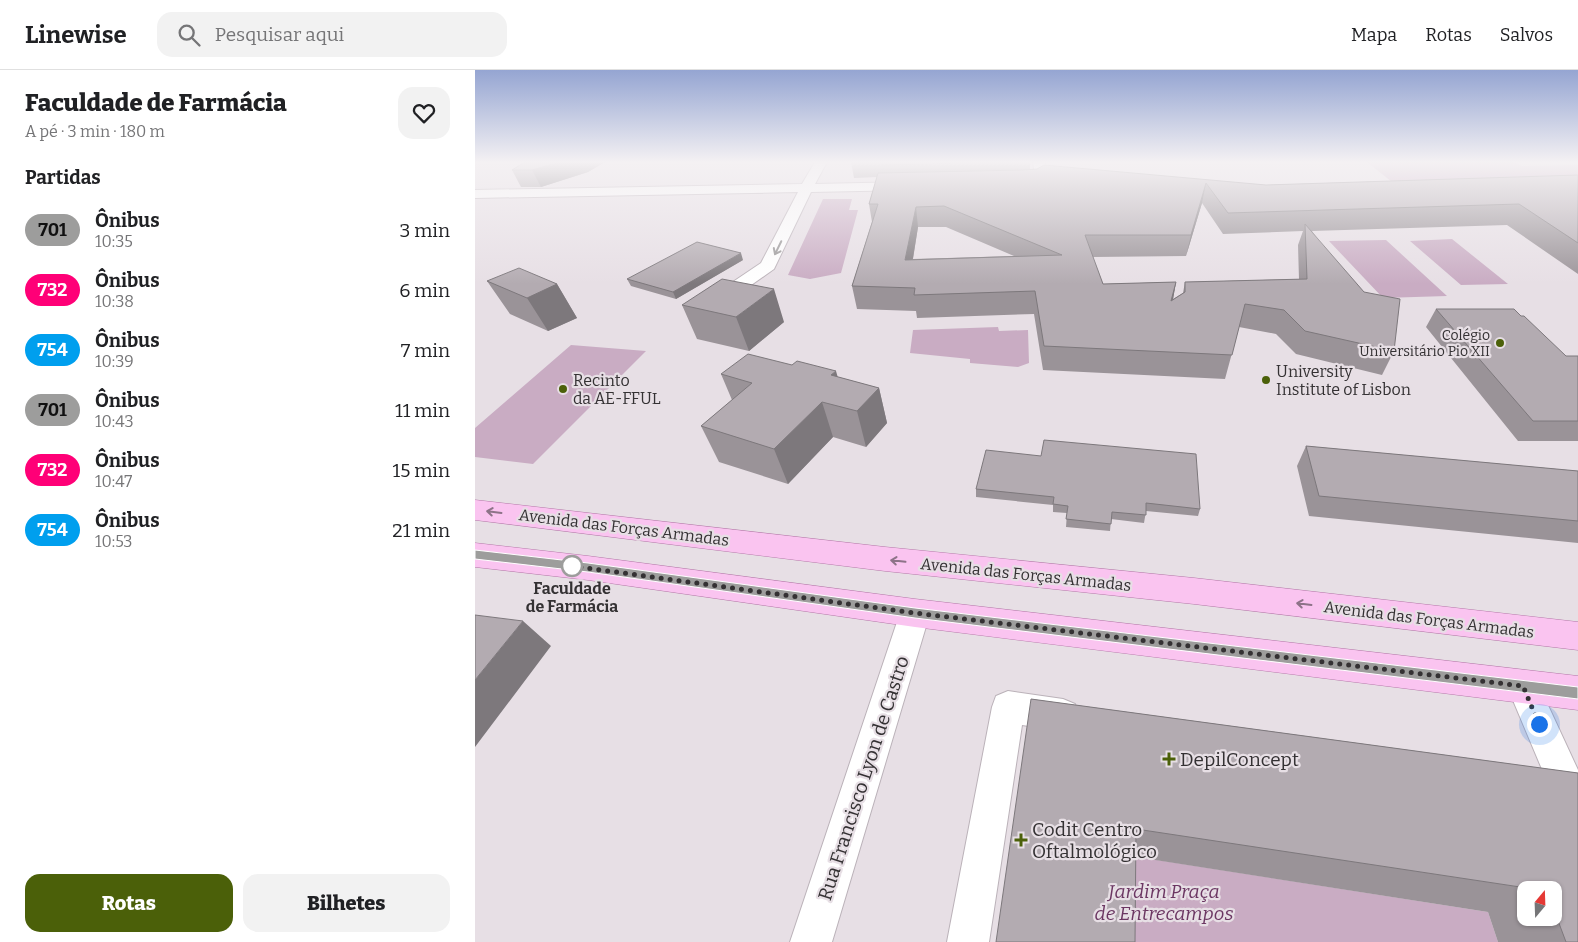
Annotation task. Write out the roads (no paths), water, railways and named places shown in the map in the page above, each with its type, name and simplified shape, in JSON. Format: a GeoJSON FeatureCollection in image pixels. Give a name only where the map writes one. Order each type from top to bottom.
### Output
{"type":"FeatureCollection","features":[{"type":"Feature","properties":{"kind":"main road","name":"Avenida das Forças Armadas"},"geometry":{"type":"LineString","coordinates":[[475,510],[885,559],[1219,594],[1578,636]]}},
{"type":"Feature","properties":{"kind":"main road"},"geometry":{"type":"LineString","coordinates":[[475,554],[915,613],[1578,693]]}},
{"type":"Feature","properties":{"kind":"street"},"geometry":{"type":"LineString","coordinates":[[721,298],[768,266],[799,203]]}},
{"type":"Feature","properties":{"kind":"street","name":"Rua Francisco Lyon de Castro"},"geometry":{"type":"LineString","coordinates":[[811,942],[915,613]]}},
{"type":"Feature","properties":{"kind":"street"},"geometry":{"type":"LineString","coordinates":[[1523,686],[1572,797]]}},
{"type":"Feature","properties":{"kind":"street"},"geometry":{"type":"LineString","coordinates":[[968,942],[1008,708],[1096,720]]}},
{"type":"Feature","properties":{"kind":"street"},"geometry":{"type":"LineString","coordinates":[[1527,778],[1572,797]]}},
{"type":"Feature","properties":{"kind":"place","name":"Colégio Universitário Pio XII"},"geometry":{"type":"Point","coordinates":[1500,343]}},
{"type":"Feature","properties":{"kind":"place","name":"University Institute of Lisbon"},"geometry":{"type":"Point","coordinates":[1266,380]}},
{"type":"Feature","properties":{"kind":"place","name":"Recinto da AE-FFUL"},"geometry":{"type":"Point","coordinates":[563,389]}},
{"type":"Feature","properties":{"kind":"place","name":"Faculdade de Farmácia"},"geometry":{"type":"Point","coordinates":[572,566]}},
{"type":"Feature","properties":{"kind":"place","name":"DepilConcept"},"geometry":{"type":"Point","coordinates":[1169,759]}},
{"type":"Feature","properties":{"kind":"place","name":"Codit Centro Oftalmológico"},"geometry":{"type":"Point","coordinates":[1021,840]}},
{"type":"Feature","properties":{"kind":"park label","name":"Jardim Praça de Entrecampos"},"geometry":{"type":"Point","coordinates":[1164,902]}}]}
